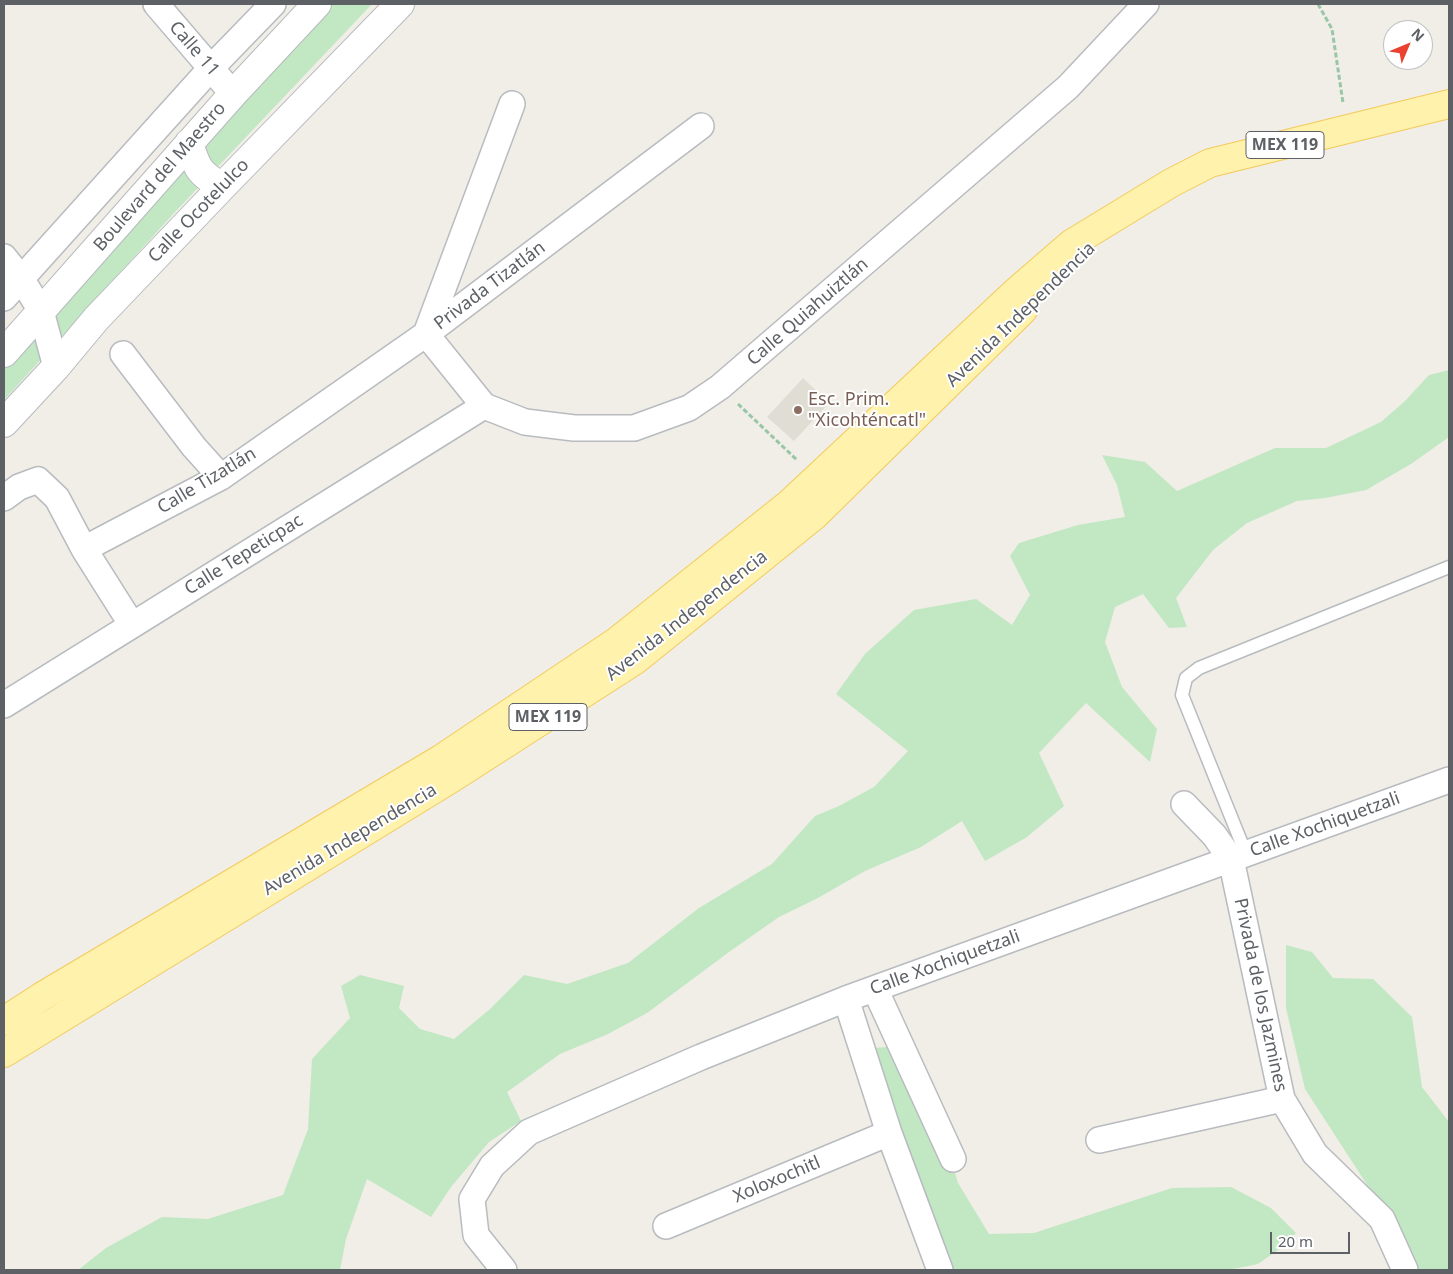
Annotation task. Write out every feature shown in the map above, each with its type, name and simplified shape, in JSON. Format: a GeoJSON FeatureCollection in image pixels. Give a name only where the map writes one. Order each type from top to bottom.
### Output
{"type":"FeatureCollection","features":[{"type":"Feature","properties":{"kind":"main road","name":"Boulevard del Maestro"},"geometry":{"type":"LineString","coordinates":[[4,353],[233,94],[317,4]]}},
{"type":"Feature","properties":{"kind":"main road","name":"Calle Ocotelulco"},"geometry":{"type":"LineString","coordinates":[[4,423],[56,367],[96,319],[400,4]]}},
{"type":"Feature","properties":{"kind":"main road","name":"Avenida Independencia"},"geometry":{"type":"LineString","coordinates":[[4,1021],[49,992],[441,759],[616,642],[817,480],[1019,289],[1071,244],[1171,183],[1210,164],[1449,104]]}},
{"type":"Feature","properties":{"kind":"main road"},"geometry":{"type":"LineString","coordinates":[[190,143],[195,163],[205,177],[222,187]]}},
{"type":"Feature","properties":{"kind":"main road","name":"Avenida Independencia"},"geometry":{"type":"LineString","coordinates":[[4,1053],[452,778],[634,661],[815,515],[1032,302],[1080,259],[1129,208]]}},
{"type":"Feature","properties":{"kind":"street","name":"Calle 11"},"geometry":{"type":"LineString","coordinates":[[156,4],[233,94]]}},
{"type":"Feature","properties":{"kind":"street","name":"Boulevard del Maestro"},"geometry":{"type":"LineString","coordinates":[[4,298],[211,68],[273,4]]}},
{"type":"Feature","properties":{"kind":"street","name":"Calle Quiahuiztlán"},"geometry":{"type":"LineString","coordinates":[[426,334],[484,406],[524,422],[574,428],[634,428],[689,408],[720,387],[1068,87],[1146,4]]}},
{"type":"Feature","properties":{"kind":"street","name":"Privada Tizatlán"},"geometry":{"type":"LineString","coordinates":[[426,334],[512,104]]}},
{"type":"Feature","properties":{"kind":"street","name":"Privada Tizatlán"},"geometry":{"type":"LineString","coordinates":[[426,334],[701,126]]}},
{"type":"Feature","properties":{"kind":"street"},"geometry":{"type":"LineString","coordinates":[[4,258],[21,278],[42,311],[56,367]]}},
{"type":"Feature","properties":{"kind":"street","name":"Calle Tizatlán"},"geometry":{"type":"LineString","coordinates":[[84,549],[221,477],[426,334]]}},
{"type":"Feature","properties":{"kind":"street"},"geometry":{"type":"LineString","coordinates":[[123,354],[194,447],[221,477]]}},
{"type":"Feature","properties":{"kind":"street","name":"Calle Tepeticpac"},"geometry":{"type":"LineString","coordinates":[[4,705],[484,406]]}},
{"type":"Feature","properties":{"kind":"street"},"geometry":{"type":"LineString","coordinates":[[4,498],[19,487],[38,480],[57,498],[84,549],[132,625]]}},
{"type":"Feature","properties":{"kind":"street","name":"Calle Xochiquetzali"},"geometry":{"type":"LineString","coordinates":[[504,1270],[476,1235],[472,1198],[492,1166],[530,1132],[701,1057],[846,999],[1449,780]]}},
{"type":"Feature","properties":{"kind":"street"},"geometry":{"type":"LineString","coordinates":[[1184,804],[1214,835],[1238,856]]}},
{"type":"Feature","properties":{"kind":"street","name":"Privada de los Jazmines"},"geometry":{"type":"LineString","coordinates":[[1238,856],[1282,1099],[1315,1154],[1382,1220],[1405,1270]]}},
{"type":"Feature","properties":{"kind":"street"},"geometry":{"type":"LineString","coordinates":[[875,988],[953,1159]]}},
{"type":"Feature","properties":{"kind":"street"},"geometry":{"type":"LineString","coordinates":[[846,999],[889,1133],[940,1270]]}},
{"type":"Feature","properties":{"kind":"street"},"geometry":{"type":"LineString","coordinates":[[1099,1140],[1282,1099]]}},
{"type":"Feature","properties":{"kind":"street","name":"Xoloxochitl"},"geometry":{"type":"LineString","coordinates":[[666,1226],[889,1133]]}},
{"type":"Feature","properties":{"kind":"lane"},"geometry":{"type":"LineString","coordinates":[[1238,856],[1182,695],[1186,678],[1199,668],[1449,567]]}},
{"type":"Feature","properties":{"kind":"path"},"geometry":{"type":"LineString","coordinates":[[1318,4],[1332,29],[1345,112]]}},
{"type":"Feature","properties":{"kind":"path"},"geometry":{"type":"LineString","coordinates":[[720,387],[817,480]]}},
{"type":"Feature","properties":{"kind":"shaded area","name":"Esc. Prim. \"Xicohténcatl\""},"geometry":{"type":"Polygon","coordinates":[[[803,378],[829,403],[794,441],[767,417],[803,378]]]}},
{"type":"Feature","properties":{"kind":"green space"},"geometry":{"type":"Polygon","coordinates":[[[333,4],[372,4],[175,212],[4,400],[4,364],[333,4]]]}},
{"type":"Feature","properties":{"kind":"green space"},"geometry":{"type":"Polygon","coordinates":[[[1449,370],[1449,437],[1411,464],[1366,490],[1297,501],[1247,523],[1213,550],[1176,598],[1187,627],[1169,628],[1143,594],[1115,607],[1105,642],[1122,687],[1157,729],[1150,762],[1086,703],[1039,753],[1064,806],[1027,837],[985,861],[962,821],[921,847],[865,871],[816,899],[779,917],[647,1013],[608,1034],[560,1054],[507,1092],[521,1121],[489,1142],[451,1187],[431,1217],[367,1179],[346,1239],[340,1270],[78,1270],[106,1248],[162,1217],[208,1219],[283,1195],[308,1129],[312,1059],[350,1018],[341,986],[360,975],[404,986],[399,1008],[420,1029],[454,1039],[490,1009],[524,975],[567,984],[628,963],[699,908],[772,864],[815,816],[839,806],[874,787],[908,751],[836,694],[865,654],[914,610],[976,599],[1012,625],[1030,595],[1010,556],[1019,543],[1078,525],[1125,517],[1117,485],[1102,455],[1145,462],[1177,491],[1275,448],[1326,448],[1381,422],[1405,401],[1429,375],[1449,370]]]}},
{"type":"Feature","properties":{"kind":"green space"},"geometry":{"type":"Polygon","coordinates":[[[1286,945],[1312,952],[1333,978],[1373,979],[1412,1017],[1422,1087],[1449,1122],[1449,1270],[1413,1270],[1399,1234],[1305,1089],[1286,1008],[1286,945]]]}},
{"type":"Feature","properties":{"kind":"green space"},"geometry":{"type":"Polygon","coordinates":[[[898,1046],[927,1078],[958,1183],[989,1234],[1034,1233],[1172,1188],[1231,1187],[1271,1208],[1296,1233],[1281,1248],[1258,1264],[1228,1270],[947,1270],[911,1183],[874,1048],[898,1046]]]}},
{"type":"Feature","properties":{"kind":"place","name":"Esc. Prim. \"Xicohténcatl\""},"geometry":{"type":"Point","coordinates":[798,410]}}]}
